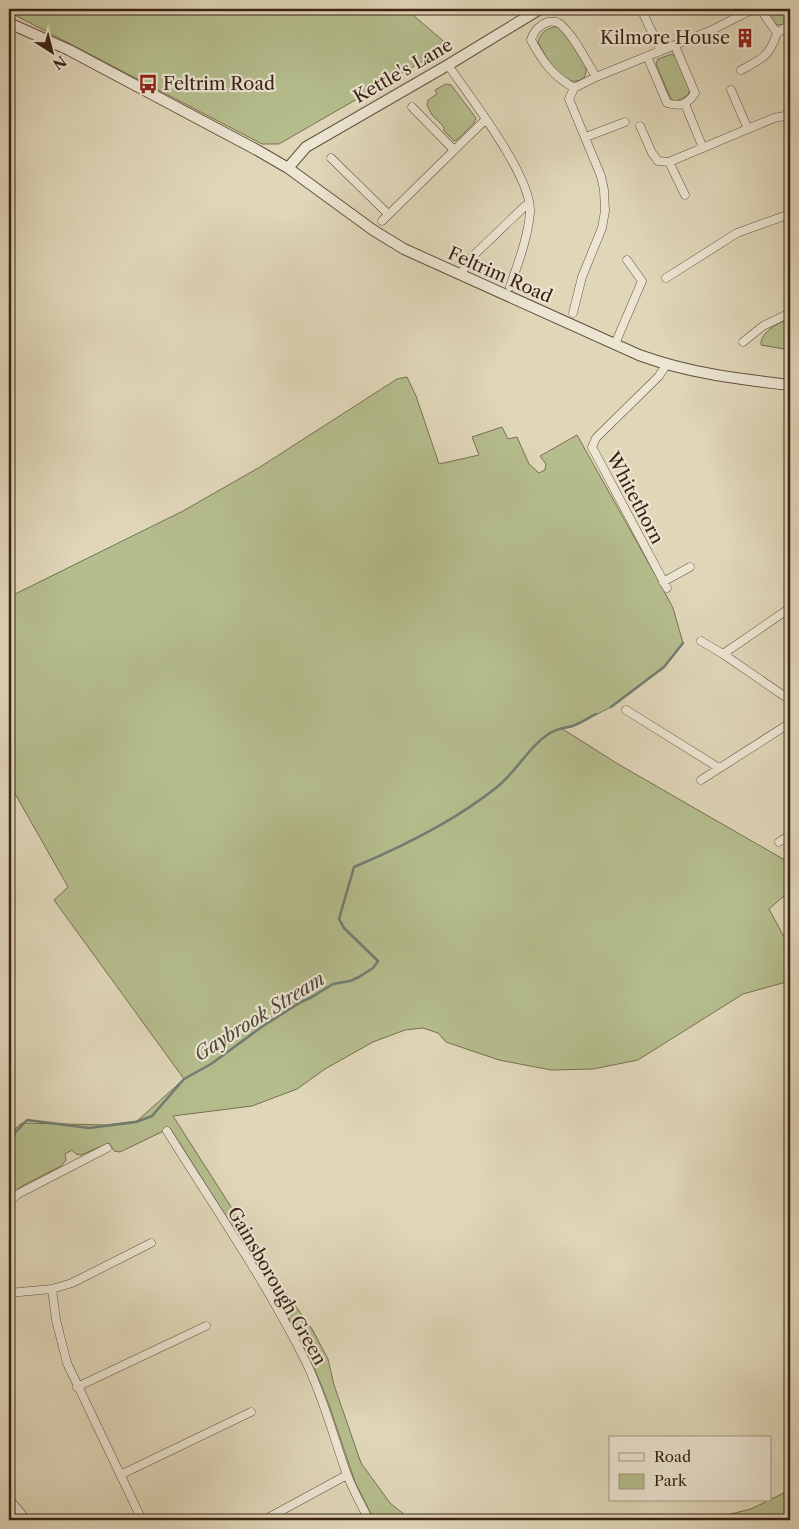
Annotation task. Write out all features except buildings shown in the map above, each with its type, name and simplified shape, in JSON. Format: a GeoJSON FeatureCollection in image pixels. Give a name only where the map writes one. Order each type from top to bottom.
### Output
{"type":"FeatureCollection","features":[{"type":"Feature","properties":{"kind":"street","name":"Kettle's Lane"},"geometry":{"type":"LineString","coordinates":[[288,168],[306,147],[448,65],[540,9]]}},
{"type":"Feature","properties":{"kind":"street"},"geometry":{"type":"LineString","coordinates":[[641,9],[661,51]]}},
{"type":"Feature","properties":{"kind":"street"},"geometry":{"type":"LineString","coordinates":[[574,313],[582,277],[602,228],[605,210],[601,176],[569,99],[574,88],[596,77],[712,30],[752,9]]}},
{"type":"Feature","properties":{"kind":"street"},"geometry":{"type":"LineString","coordinates":[[760,9],[777,33]]}},
{"type":"Feature","properties":{"kind":"street"},"geometry":{"type":"LineString","coordinates":[[574,88],[559,80],[549,69],[531,40],[533,33],[544,23],[554,21],[560,24],[574,40],[596,77]]}},
{"type":"Feature","properties":{"kind":"street","name":"Feltrim Road"},"geometry":{"type":"LineString","coordinates":[[9,23],[69,50],[288,168],[386,239],[460,275],[666,365],[714,375],[790,385]]}},
{"type":"Feature","properties":{"kind":"street"},"geometry":{"type":"LineString","coordinates":[[741,70],[767,54],[772,48],[777,33],[790,25]]}},
{"type":"Feature","properties":{"kind":"street"},"geometry":{"type":"LineString","coordinates":[[647,56],[667,103],[675,105],[685,104],[695,93],[675,46]]}},
{"type":"Feature","properties":{"kind":"street"},"geometry":{"type":"LineString","coordinates":[[448,65],[507,152],[522,180],[529,204],[530,211],[526,233],[510,287]]}},
{"type":"Feature","properties":{"kind":"street"},"geometry":{"type":"LineString","coordinates":[[731,90],[748,129]]}},
{"type":"Feature","properties":{"kind":"street"},"geometry":{"type":"LineString","coordinates":[[685,104],[703,148]]}},
{"type":"Feature","properties":{"kind":"street"},"geometry":{"type":"LineString","coordinates":[[412,107],[454,149]]}},
{"type":"Feature","properties":{"kind":"street"},"geometry":{"type":"LineString","coordinates":[[640,126],[658,162],[668,162],[774,118],[790,115]]}},
{"type":"Feature","properties":{"kind":"street"},"geometry":{"type":"LineString","coordinates":[[382,221],[486,119]]}},
{"type":"Feature","properties":{"kind":"street"},"geometry":{"type":"LineString","coordinates":[[586,138],[624,122]]}},
{"type":"Feature","properties":{"kind":"street"},"geometry":{"type":"LineString","coordinates":[[331,158],[388,214]]}},
{"type":"Feature","properties":{"kind":"street"},"geometry":{"type":"LineString","coordinates":[[668,162],[686,195]]}},
{"type":"Feature","properties":{"kind":"street"},"geometry":{"type":"LineString","coordinates":[[460,275],[473,256],[529,204]]}},
{"type":"Feature","properties":{"kind":"street"},"geometry":{"type":"LineString","coordinates":[[666,278],[737,232],[790,214]]}},
{"type":"Feature","properties":{"kind":"street"},"geometry":{"type":"LineString","coordinates":[[615,344],[642,281],[626,260]]}},
{"type":"Feature","properties":{"kind":"street"},"geometry":{"type":"LineString","coordinates":[[743,342],[763,326],[790,312]]}},
{"type":"Feature","properties":{"kind":"street","name":"Whitethorn"},"geometry":{"type":"LineString","coordinates":[[666,365],[659,376],[596,438],[592,447],[665,585],[690,567]]}},
{"type":"Feature","properties":{"kind":"street"},"geometry":{"type":"LineString","coordinates":[[723,654],[790,608]]}},
{"type":"Feature","properties":{"kind":"street"},"geometry":{"type":"LineString","coordinates":[[701,641],[790,700]]}},
{"type":"Feature","properties":{"kind":"street"},"geometry":{"type":"LineString","coordinates":[[626,710],[719,768]]}},
{"type":"Feature","properties":{"kind":"street"},"geometry":{"type":"LineString","coordinates":[[701,780],[790,722]]}},
{"type":"Feature","properties":{"kind":"street"},"geometry":{"type":"LineString","coordinates":[[779,842],[790,835]]}},
{"type":"Feature","properties":{"kind":"street","name":"Gainsborough Green"},"geometry":{"type":"LineString","coordinates":[[167,1131],[255,1271],[307,1364],[347,1475],[368,1520]]}},
{"type":"Feature","properties":{"kind":"street"},"geometry":{"type":"LineString","coordinates":[[9,1202],[18,1194],[107,1148]]}},
{"type":"Feature","properties":{"kind":"street"},"geometry":{"type":"LineString","coordinates":[[9,1293],[52,1289],[72,1283],[151,1243]]}},
{"type":"Feature","properties":{"kind":"street"},"geometry":{"type":"LineString","coordinates":[[52,1289],[61,1343],[67,1363],[142,1520]]}},
{"type":"Feature","properties":{"kind":"street"},"geometry":{"type":"LineString","coordinates":[[77,1386],[206,1326]]}},
{"type":"Feature","properties":{"kind":"street"},"geometry":{"type":"LineString","coordinates":[[120,1475],[251,1412]]}},
{"type":"Feature","properties":{"kind":"street"},"geometry":{"type":"LineString","coordinates":[[264,1520],[347,1475]]}},
{"type":"Feature","properties":{"kind":"street"},"geometry":{"type":"LineString","coordinates":[[9,1499],[25,1518]]}},
{"type":"Feature","properties":{"kind":"green space"},"geometry":{"type":"Polygon","coordinates":[[[9,9],[406,9],[449,46],[279,144],[262,144],[9,12],[9,9]]]}},
{"type":"Feature","properties":{"kind":"green space"},"geometry":{"type":"Polygon","coordinates":[[[766,9],[790,9],[790,21],[777,25],[766,9]]]}},
{"type":"Feature","properties":{"kind":"green space"},"geometry":{"type":"Polygon","coordinates":[[[557,26],[570,40],[583,59],[586,70],[584,78],[576,81],[562,77],[551,64],[538,42],[545,31],[557,26]]]}},
{"type":"Feature","properties":{"kind":"green space"},"geometry":{"type":"Polygon","coordinates":[[[672,54],[676,57],[690,89],[688,95],[677,101],[672,100],[669,95],[656,64],[658,59],[672,54]]]}},
{"type":"Feature","properties":{"kind":"green space"},"geometry":{"type":"Polygon","coordinates":[[[446,84],[451,85],[476,118],[474,123],[454,141],[432,115],[427,105],[428,100],[437,94],[435,90],[446,84]]]}},
{"type":"Feature","properties":{"kind":"green space"},"geometry":{"type":"Polygon","coordinates":[[[790,319],[790,350],[761,345],[767,332],[781,322],[790,319]]]}},
{"type":"Feature","properties":{"kind":"green space"},"geometry":{"type":"Polygon","coordinates":[[[407,377],[416,396],[439,464],[479,455],[472,437],[502,427],[508,439],[517,437],[529,464],[539,473],[545,470],[546,464],[540,456],[577,435],[673,608],[683,643],[664,667],[611,707],[572,727],[561,728],[618,764],[790,863],[790,891],[769,909],[790,948],[790,981],[743,994],[638,1060],[593,1069],[551,1070],[499,1060],[446,1042],[438,1033],[423,1028],[405,1030],[373,1042],[325,1069],[297,1089],[252,1106],[173,1116],[286,1293],[312,1329],[328,1359],[334,1385],[361,1463],[390,1503],[411,1520],[374,1520],[355,1482],[328,1402],[313,1365],[262,1273],[170,1128],[120,1152],[114,1151],[109,1143],[81,1155],[76,1154],[72,1150],[65,1154],[66,1160],[61,1166],[22,1186],[9,1196],[9,1134],[22,1123],[106,1125],[137,1121],[184,1079],[54,900],[68,887],[9,783],[9,597],[183,511],[260,467],[397,379],[407,377]]]}},
{"type":"Feature","properties":{"kind":"green space"},"geometry":{"type":"Polygon","coordinates":[[[790,1490],[790,1520],[707,1520],[751,1509],[765,1502],[772,1502],[772,1499],[790,1490]]]}},
{"type":"Feature","properties":{"kind":"waterway","name":"Gaybrook Stream"},"geometry":{"type":"LineString","coordinates":[[611,707],[664,667],[683,643]]}},
{"type":"Feature","properties":{"kind":"waterway","name":"Gaybrook Stream"},"geometry":{"type":"LineString","coordinates":[[9,1139],[27,1120],[89,1128],[136,1122],[152,1116],[184,1079],[211,1064],[263,1026],[333,984],[350,981],[373,968],[378,961],[344,928],[339,919],[354,867],[410,841],[464,811],[504,781],[543,738],[553,731],[575,725],[596,714]]}},
{"type":"Feature","properties":{"kind":"place","name":"Kilmore House"},"geometry":{"type":"Point","coordinates":[745,38]}},
{"type":"Feature","properties":{"kind":"place","name":"Feltrim Road"},"geometry":{"type":"Point","coordinates":[148,84]}}]}
